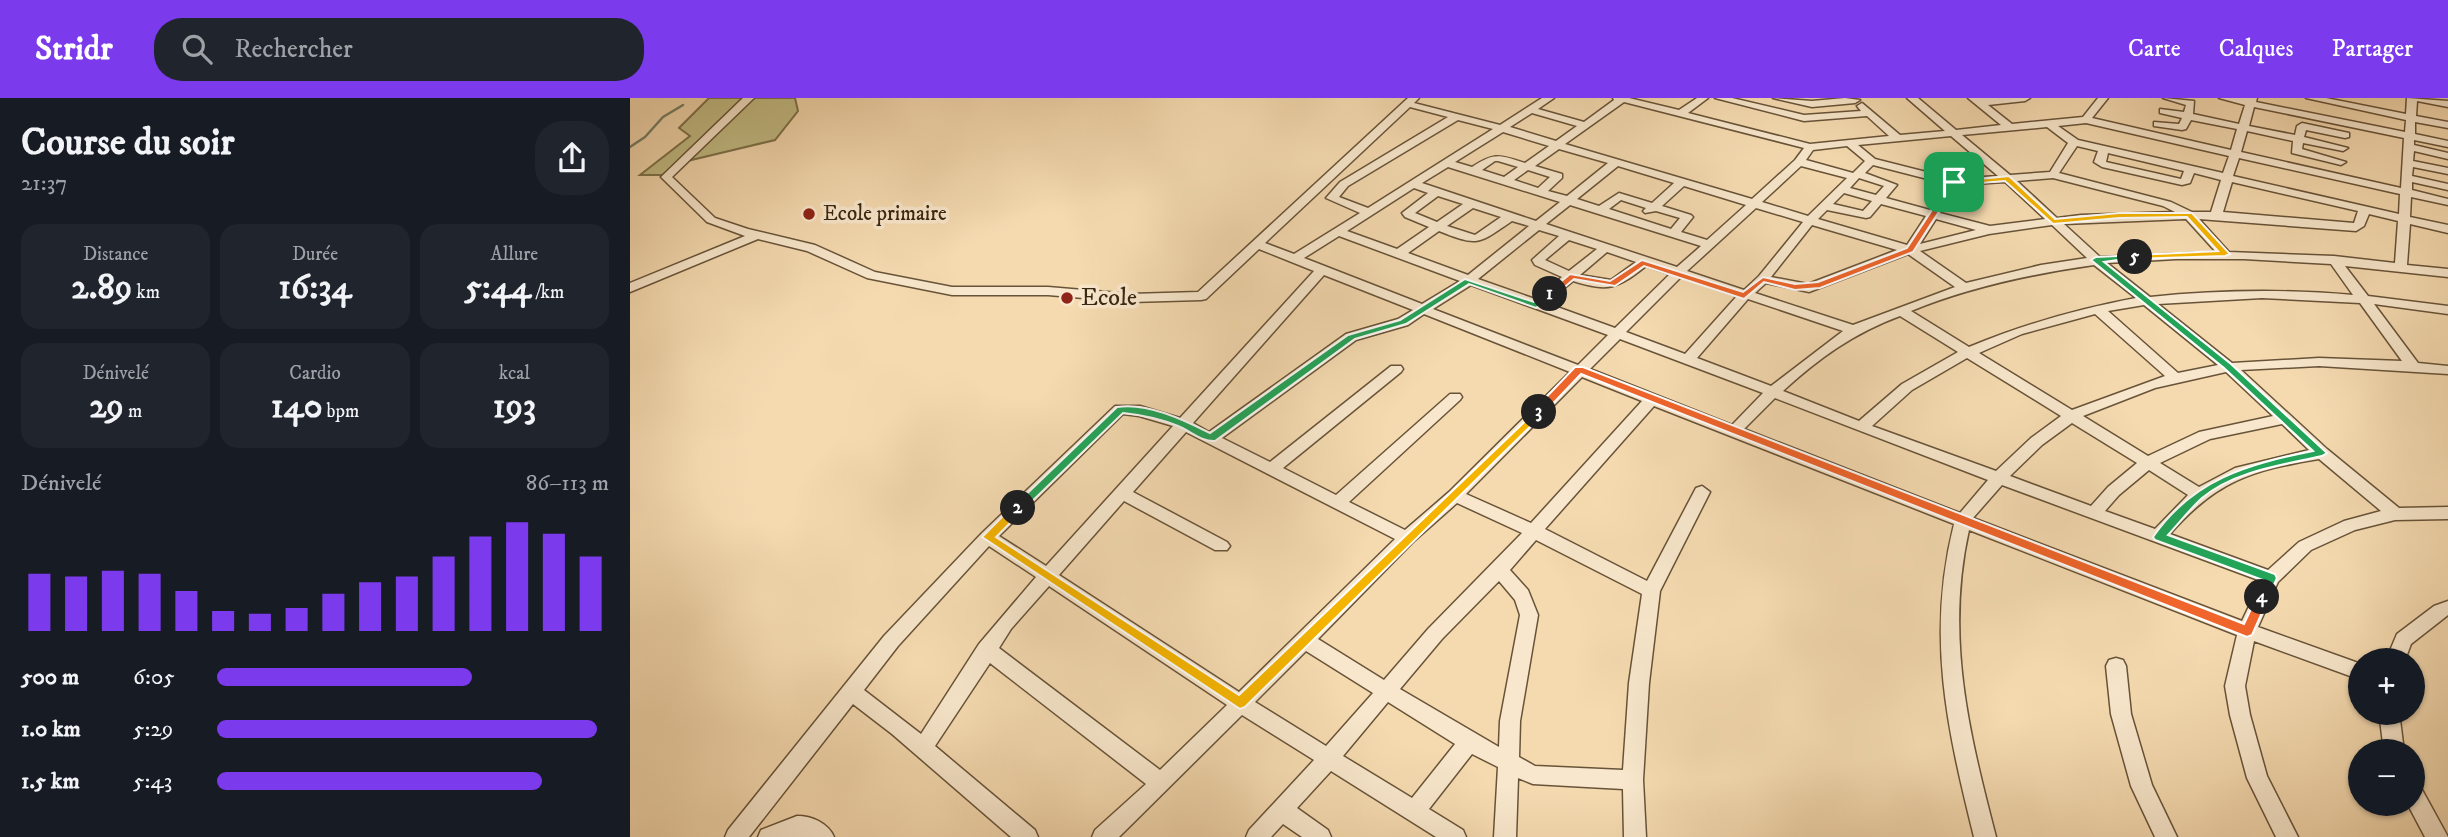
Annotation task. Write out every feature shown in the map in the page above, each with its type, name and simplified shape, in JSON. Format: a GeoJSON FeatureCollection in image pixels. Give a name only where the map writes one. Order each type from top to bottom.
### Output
{"type":"FeatureCollection","features":[{"type":"Feature","properties":{"kind":"street"},"geometry":{"type":"LineString","coordinates":[[749,98],[666,177],[711,220],[811,248],[871,275],[952,290],[1048,291],[1131,298],[1201,296],[1411,101],[1456,117],[1910,250],[1963,286]]}},
{"type":"Feature","properties":{"kind":"street"},"geometry":{"type":"LineString","coordinates":[[1295,259],[1549,98]]}},
{"type":"Feature","properties":{"kind":"street"},"geometry":{"type":"LineString","coordinates":[[1506,181],[1620,98],[1810,147],[2087,120],[2448,202]]}},
{"type":"Feature","properties":{"kind":"street"},"geometry":{"type":"LineString","coordinates":[[1681,114],[1703,98]]}},
{"type":"Feature","properties":{"kind":"street"},"geometry":{"type":"LineString","coordinates":[[1720,98],[1804,118],[1870,113]]}},
{"type":"Feature","properties":{"kind":"street"},"geometry":{"type":"LineString","coordinates":[[1778,98],[1812,104],[1854,99],[1896,137]]}},
{"type":"Feature","properties":{"kind":"street"},"geometry":{"type":"LineString","coordinates":[[1912,98],[2007,178],[2096,260],[2228,366],[2322,453],[2395,514]]}},
{"type":"Feature","properties":{"kind":"street"},"geometry":{"type":"LineString","coordinates":[[1977,100],[2025,98]]}},
{"type":"Feature","properties":{"kind":"street"},"geometry":{"type":"LineString","coordinates":[[2087,120],[2103,98]]}},
{"type":"Feature","properties":{"kind":"street"},"geometry":{"type":"LineString","coordinates":[[2153,136],[2168,98],[2191,103],[2182,127],[2158,124]]}},
{"type":"Feature","properties":{"kind":"street"},"geometry":{"type":"LineString","coordinates":[[2224,98],[2251,101],[2345,129],[2409,142],[2448,156]]}},
{"type":"Feature","properties":{"kind":"street"},"geometry":{"type":"LineString","coordinates":[[2311,98],[2412,106],[2448,104]]}},
{"type":"Feature","properties":{"kind":"street"},"geometry":{"type":"LineString","coordinates":[[2356,98],[2412,106],[2448,116]]}},
{"type":"Feature","properties":{"kind":"street"},"geometry":{"type":"LineString","coordinates":[[1977,100],[2010,127]]}},
{"type":"Feature","properties":{"kind":"street"},"geometry":{"type":"LineString","coordinates":[[1779,113],[1791,101]]}},
{"type":"Feature","properties":{"kind":"street"},"geometry":{"type":"LineString","coordinates":[[2216,215],[2232,155],[2251,101]]}},
{"type":"Feature","properties":{"kind":"street"},"geometry":{"type":"LineString","coordinates":[[1812,104],[1825,118]]}},
{"type":"Feature","properties":{"kind":"street"},"geometry":{"type":"LineString","coordinates":[[2412,106],[2448,125]]}},
{"type":"Feature","properties":{"kind":"street"},"geometry":{"type":"LineString","coordinates":[[2401,267],[2412,106]]}},
{"type":"Feature","properties":{"kind":"street"},"geometry":{"type":"LineString","coordinates":[[1531,110],[1585,124]]}},
{"type":"Feature","properties":{"kind":"street"},"geometry":{"type":"LineString","coordinates":[[2163,111],[2343,148]]}},
{"type":"Feature","properties":{"kind":"street"},"geometry":{"type":"LineString","coordinates":[[1332,198],[1344,184],[1456,117]]}},
{"type":"Feature","properties":{"kind":"street"},"geometry":{"type":"LineString","coordinates":[[2048,123],[2074,142],[2448,231]]}},
{"type":"Feature","properties":{"kind":"street"},"geometry":{"type":"LineString","coordinates":[[2341,162],[2298,153],[2303,126],[2345,129]]}},
{"type":"Feature","properties":{"kind":"street"},"geometry":{"type":"LineString","coordinates":[[2339,178],[2345,129]]}},
{"type":"Feature","properties":{"kind":"street"},"geometry":{"type":"LineString","coordinates":[[1848,142],[1871,161],[1954,182],[2053,175],[2176,207],[2189,215],[2225,254]]}},
{"type":"Feature","properties":{"kind":"street"},"geometry":{"type":"LineString","coordinates":[[2053,175],[2074,142]]}},
{"type":"Feature","properties":{"kind":"street"},"geometry":{"type":"LineString","coordinates":[[2409,142],[2448,144]]}},
{"type":"Feature","properties":{"kind":"street"},"geometry":{"type":"LineString","coordinates":[[1103,837],[1161,783],[1407,538],[1455,496],[1579,369],[1799,162],[1810,147]]}},
{"type":"Feature","properties":{"kind":"street"},"geometry":{"type":"LineString","coordinates":[[2104,149],[2100,163],[2184,182],[2190,170]]}},
{"type":"Feature","properties":{"kind":"street"},"geometry":{"type":"LineString","coordinates":[[1474,171],[1496,157],[1558,176],[1540,192]]}},
{"type":"Feature","properties":{"kind":"street"},"geometry":{"type":"LineString","coordinates":[[1688,359],[1744,296],[1763,279],[1810,220],[1871,161]]}},
{"type":"Feature","properties":{"kind":"street"},"geometry":{"type":"LineString","coordinates":[[1799,162],[1891,183],[1866,215],[1826,206]]}},
{"type":"Feature","properties":{"kind":"street"},"geometry":{"type":"LineString","coordinates":[[1448,163],[1711,244]]}},
{"type":"Feature","properties":{"kind":"street"},"geometry":{"type":"LineString","coordinates":[[2408,163],[2448,171]]}},
{"type":"Feature","properties":{"kind":"street"},"geometry":{"type":"LineString","coordinates":[[1211,438],[1352,337],[1403,322],[1468,281],[1614,164]]}},
{"type":"Feature","properties":{"kind":"street"},"geometry":{"type":"LineString","coordinates":[[2119,215],[2140,172]]}},
{"type":"Feature","properties":{"kind":"street"},"geometry":{"type":"LineString","coordinates":[[2408,178],[2448,187]]}},
{"type":"Feature","properties":{"kind":"street"},"geometry":{"type":"LineString","coordinates":[[1910,250],[1936,215],[1954,182]]}},
{"type":"Feature","properties":{"kind":"street"},"geometry":{"type":"LineString","coordinates":[[1636,222],[1681,183]]}},
{"type":"Feature","properties":{"kind":"street"},"geometry":{"type":"LineString","coordinates":[[1413,184],[1853,330]]}},
{"type":"Feature","properties":{"kind":"street"},"geometry":{"type":"LineString","coordinates":[[1841,189],[1989,230]]}},
{"type":"Feature","properties":{"kind":"street"},"geometry":{"type":"LineString","coordinates":[[1315,192],[1368,212]]}},
{"type":"Feature","properties":{"kind":"street"},"geometry":{"type":"LineString","coordinates":[[1436,192],[1408,213],[1411,217],[1474,239],[1509,217]]}},
{"type":"Feature","properties":{"kind":"street"},"geometry":{"type":"LineString","coordinates":[[2283,219],[2292,193]]}},
{"type":"Feature","properties":{"kind":"street"},"geometry":{"type":"LineString","coordinates":[[1600,211],[1619,196],[1687,217],[1674,233]]}},
{"type":"Feature","properties":{"kind":"street"},"geometry":{"type":"LineString","coordinates":[[2327,223],[2331,202]]}},
{"type":"Feature","properties":{"kind":"street"},"geometry":{"type":"LineString","coordinates":[[1400,253],[1471,204]]}},
{"type":"Feature","properties":{"kind":"street"},"geometry":{"type":"LineString","coordinates":[[1763,279],[1809,288],[1910,250],[1989,230],[2053,221],[2119,215],[2216,215],[2358,227],[2364,210]]}},
{"type":"Feature","properties":{"kind":"street"},"geometry":{"type":"LineString","coordinates":[[1338,232],[1688,359],[1998,479],[2271,578]]}},
{"type":"Feature","properties":{"kind":"street"},"geometry":{"type":"LineString","coordinates":[[630,288],[757,235]]}},
{"type":"Feature","properties":{"kind":"street"},"geometry":{"type":"LineString","coordinates":[[1566,236],[1538,260],[1543,265],[1573,276],[1612,284],[1642,262]]}},
{"type":"Feature","properties":{"kind":"street"},"geometry":{"type":"LineString","coordinates":[[1259,245],[1963,521],[2348,667]]}},
{"type":"Feature","properties":{"kind":"street"},"geometry":{"type":"LineString","coordinates":[[1536,305],[1604,249]]}},
{"type":"Feature","properties":{"kind":"street"},"geometry":{"type":"LineString","coordinates":[[1735,430],[1772,391],[1853,330],[1963,286],[2021,271],[2096,260],[2225,254],[2334,260],[2448,273]]}},
{"type":"Feature","properties":{"kind":"street"},"geometry":{"type":"LineString","coordinates":[[2334,260],[2413,366]]}},
{"type":"Feature","properties":{"kind":"street"},"geometry":{"type":"LineString","coordinates":[[923,748],[986,649],[1047,574],[1322,270]]}},
{"type":"Feature","properties":{"kind":"street"},"geometry":{"type":"LineString","coordinates":[[1862,427],[1878,408],[1905,388],[1967,352],[2047,319],[2097,309],[2242,294],[2364,300],[2448,310]]}},
{"type":"Feature","properties":{"kind":"street"},"geometry":{"type":"LineString","coordinates":[[2097,309],[2175,378]]}},
{"type":"Feature","properties":{"kind":"street"},"geometry":{"type":"LineString","coordinates":[[1901,311],[2199,494]]}},
{"type":"Feature","properties":{"kind":"street"},"geometry":{"type":"LineString","coordinates":[[1985,837],[1959,733],[1951,674],[1948,599],[1963,521],[2032,444],[2071,416],[2139,387],[2228,366],[2295,361],[2364,362],[2448,370]]}},
{"type":"Feature","properties":{"kind":"street"},"geometry":{"type":"LineString","coordinates":[[1272,469],[1396,369]]}},
{"type":"Feature","properties":{"kind":"street"},"geometry":{"type":"LineString","coordinates":[[1339,502],[1455,397]]}},
{"type":"Feature","properties":{"kind":"street"},"geometry":{"type":"LineString","coordinates":[[1257,837],[1435,634],[1499,570],[1653,398]]}},
{"type":"Feature","properties":{"kind":"street"},"geometry":{"type":"LineString","coordinates":[[736,837],[891,641],[988,537],[1115,412],[1125,409],[1140,411],[1182,424],[1407,538]]}},
{"type":"Feature","properties":{"kind":"street"},"geometry":{"type":"LineString","coordinates":[[2095,512],[2123,480],[2148,462],[2204,434],[2244,424],[2285,419]]}},
{"type":"Feature","properties":{"kind":"street"},"geometry":{"type":"LineString","coordinates":[[2159,537],[2199,494],[2259,466],[2322,453]]}},
{"type":"Feature","properties":{"kind":"street"},"geometry":{"type":"LineString","coordinates":[[1122,492],[1221,546]]}},
{"type":"Feature","properties":{"kind":"street"},"geometry":{"type":"LineString","coordinates":[[1635,837],[1633,780],[1640,673],[1651,591],[1702,492]]}},
{"type":"Feature","properties":{"kind":"street"},"geometry":{"type":"LineString","coordinates":[[1455,496],[1532,530],[1651,591]]}},
{"type":"Feature","properties":{"kind":"street"},"geometry":{"type":"LineString","coordinates":[[2287,837],[2257,778],[2239,715],[2235,686],[2247,631],[2271,578],[2305,546],[2350,525],[2395,514],[2448,513]]}},
{"type":"Feature","properties":{"kind":"street"},"geometry":{"type":"LineString","coordinates":[[988,537],[1240,703],[1455,837]]}},
{"type":"Feature","properties":{"kind":"street"},"geometry":{"type":"LineString","coordinates":[[1499,570],[1520,591],[1527,602],[1529,615],[1510,720],[1506,763],[1505,837]]}},
{"type":"Feature","properties":{"kind":"street"},"geometry":{"type":"LineString","coordinates":[[2400,648],[2404,639],[2440,611],[2448,608]]}},
{"type":"Feature","properties":{"kind":"street"},"geometry":{"type":"LineString","coordinates":[[1304,639],[1386,692],[1506,763],[1542,777],[1633,780]]}},
{"type":"Feature","properties":{"kind":"street"},"geometry":{"type":"LineString","coordinates":[[986,649],[1161,783]]}},
{"type":"Feature","properties":{"kind":"street"},"geometry":{"type":"LineString","coordinates":[[2116,666],[2121,714],[2127,737],[2142,786],[2166,837]]}},
{"type":"Feature","properties":{"kind":"street"},"geometry":{"type":"LineString","coordinates":[[850,691],[923,748],[1027,837]]}},
{"type":"Feature","properties":{"kind":"street"},"geometry":{"type":"LineString","coordinates":[[1415,811],[1469,742]]}},
{"type":"Feature","properties":{"kind":"street"},"geometry":{"type":"LineString","coordinates":[[1282,810],[1320,837]]}},
{"type":"Feature","properties":{"kind":"street"},"geometry":{"type":"LineString","coordinates":[[2425,815],[2437,837]]}},
{"type":"Feature","properties":{"kind":"street"},"geometry":{"type":"LineString","coordinates":[[769,837],[802,825],[809,825],[823,837]]}},
{"type":"Feature","properties":{"kind":"shaded area"},"geometry":{"type":"Polygon","coordinates":[[[709,98],[795,98],[798,111],[775,140],[679,163],[662,175],[640,175],[690,136],[679,128],[709,98]]]}},
{"type":"Feature","properties":{"kind":"waterway"},"geometry":{"type":"LineString","coordinates":[[630,147],[645,137],[663,117],[683,105]]}},
{"type":"Feature","properties":{"kind":"place","name":"Ecole primaire"},"geometry":{"type":"Point","coordinates":[809,214]}},
{"type":"Feature","properties":{"kind":"place","name":"Ecole"},"geometry":{"type":"Point","coordinates":[1067,298]}},
{"type":"Feature","properties":{"kind":"route"},"geometry":{"type":"LineString","coordinates":[[2007,178],[2053,221],[2119,215],[2189,215],[2225,254],[2096,260],[2228,366],[2322,453],[2259,466],[2227,479],[2199,494],[2159,537],[2271,578],[2247,631],[1579,369],[1521,431],[1455,496],[1407,538],[1240,703],[988,537],[1115,412],[1121,409],[1140,411],[1182,424],[1211,438],[1352,337],[1403,322],[1468,281],[1536,305],[1573,276],[1605,285],[1612,284],[1642,262],[1744,296],[1763,279],[1809,288],[1910,250],[1936,215],[1954,182],[2007,178]]}}]}
